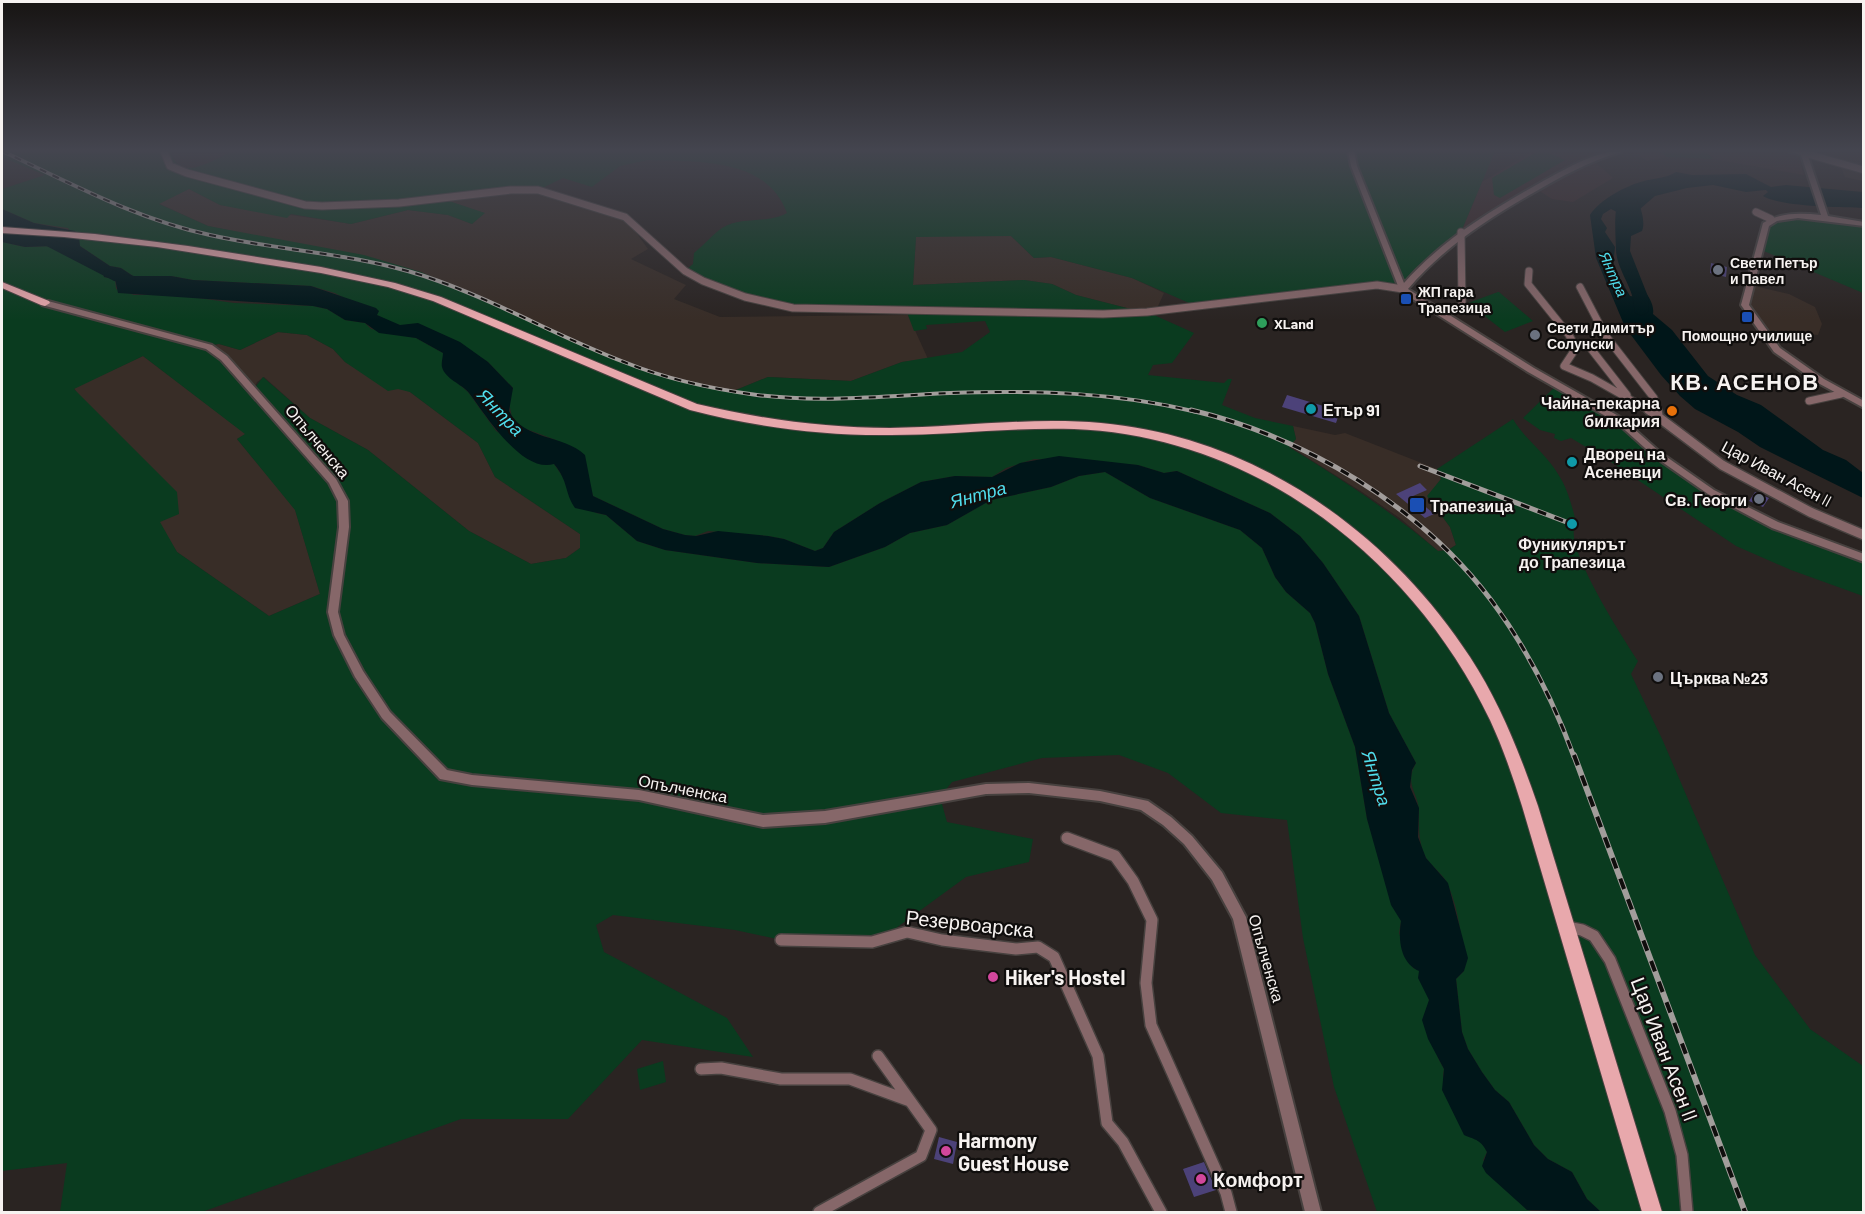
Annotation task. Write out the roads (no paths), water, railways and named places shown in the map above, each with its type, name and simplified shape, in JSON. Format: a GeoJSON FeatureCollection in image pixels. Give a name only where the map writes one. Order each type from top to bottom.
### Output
{"type":"FeatureCollection","features":[{"type":"Feature","properties":{"kind":"main road"},"geometry":{"type":"LineString","coordinates":[[2,230],[146,242],[349,274],[395,284],[437,298],[694,406],[737,417],[836,430],[913,431],[1026,424],[1079,425],[1130,431],[1180,442],[1232,461],[1279,482],[1319,506],[1371,545],[1431,610],[1458,648],[1497,718],[1567,927],[1652,1212]]}},
{"type":"Feature","properties":{"kind":"main road"},"geometry":{"type":"LineString","coordinates":[[2,285],[45,303]]}},
{"type":"Feature","properties":{"kind":"main road"},"geometry":{"type":"LineString","coordinates":[[2,293],[45,303]]}},
{"type":"Feature","properties":{"kind":"street"},"geometry":{"type":"LineString","coordinates":[[595,208],[625,217],[685,271],[703,281],[745,297],[793,308],[1103,314],[1147,312],[1377,285],[1403,289],[1531,370],[1619,420],[1658,454],[1711,492],[1775,525],[1863,558]]}},
{"type":"Feature","properties":{"kind":"street"},"geometry":{"type":"LineString","coordinates":[[1371,208],[1403,289]]}},
{"type":"Feature","properties":{"kind":"street"},"geometry":{"type":"LineString","coordinates":[[1403,289],[1426,262],[1461,232],[1503,208]]}},
{"type":"Feature","properties":{"kind":"street"},"geometry":{"type":"LineString","coordinates":[[1823,208],[1826,217]]}},
{"type":"Feature","properties":{"kind":"street"},"geometry":{"type":"LineString","coordinates":[[1756,212],[1772,219]]}},
{"type":"Feature","properties":{"kind":"street"},"geometry":{"type":"LineString","coordinates":[[1863,224],[1826,217],[1784,216],[1772,219],[1766,225],[1745,305],[1778,350],[1841,394],[1863,405]]}},
{"type":"Feature","properties":{"kind":"street"},"geometry":{"type":"LineString","coordinates":[[1461,232],[1462,302]]}},
{"type":"Feature","properties":{"kind":"street","name":"Цар Иван Асен II"},"geometry":{"type":"LineString","coordinates":[[1529,271],[1528,284],[1569,335],[1576,348],[1564,366],[1628,397],[1658,415],[1722,465],[1810,512],[1863,535]]}},
{"type":"Feature","properties":{"kind":"street"},"geometry":{"type":"LineString","coordinates":[[1580,287],[1605,335],[1654,398],[1658,415]]}},
{"type":"Feature","properties":{"kind":"street","name":"Опълченска"},"geometry":{"type":"LineString","coordinates":[[45,303],[209,347],[224,358],[333,481],[343,501],[333,612],[339,635],[359,674],[386,715],[444,775],[472,780],[639,795],[763,821],[825,817],[986,789],[1029,788],[1101,796],[1144,806],[1167,821],[1188,840],[1217,876],[1239,916],[1313,1212]]}},
{"type":"Feature","properties":{"kind":"street"},"geometry":{"type":"LineString","coordinates":[[1588,345],[1628,397]]}},
{"type":"Feature","properties":{"kind":"street"},"geometry":{"type":"LineString","coordinates":[[1809,401],[1841,394]]}},
{"type":"Feature","properties":{"kind":"street"},"geometry":{"type":"LineString","coordinates":[[1067,838],[1115,856],[1133,881],[1152,920],[1146,983],[1151,1025],[1227,1193],[1231,1212]]}},
{"type":"Feature","properties":{"kind":"street","name":"Цар Иван Асен II"},"geometry":{"type":"LineString","coordinates":[[1567,927],[1581,928],[1592,933],[1604,945],[1670,1111],[1682,1155],[1687,1212]]}},
{"type":"Feature","properties":{"kind":"street","name":"Резервоарска"},"geometry":{"type":"LineString","coordinates":[[781,940],[872,942],[908,932],[942,940],[1016,950],[1038,948],[1054,957],[1098,1056],[1107,1123],[1123,1142],[1161,1212]]}},
{"type":"Feature","properties":{"kind":"street"},"geometry":{"type":"LineString","coordinates":[[819,1212],[921,1156],[931,1130],[878,1056]]}},
{"type":"Feature","properties":{"kind":"street"},"geometry":{"type":"LineString","coordinates":[[701,1069],[721,1068],[781,1079],[850,1079],[910,1101]]}},
{"type":"Feature","properties":{"kind":"water"},"geometry":{"type":"Polygon","coordinates":[[[1642,208],[1623,215],[1611,209],[1603,214],[1601,219],[1607,228],[1605,232],[1615,247],[1613,266],[1630,296],[1637,297],[1634,285],[1645,293],[1651,301],[1653,314],[1672,330],[1708,376],[1737,395],[1761,405],[1823,450],[1846,460],[1863,473],[1863,498],[1760,447],[1738,432],[1695,409],[1680,396],[1625,327],[1596,258],[1590,215],[1594,209],[1642,208]]]}},
{"type":"Feature","properties":{"kind":"water"},"geometry":{"type":"Polygon","coordinates":[[[2,209],[34,223],[75,231],[79,237],[80,246],[110,266],[121,268],[133,276],[171,276],[193,280],[311,286],[376,308],[379,311],[377,315],[400,325],[418,323],[460,342],[488,362],[513,388],[509,411],[516,421],[534,433],[566,443],[585,455],[593,496],[663,529],[685,535],[696,536],[718,531],[768,536],[784,539],[815,551],[823,548],[834,532],[880,503],[921,482],[955,476],[992,477],[1020,463],[1059,456],[1138,465],[1164,473],[1177,471],[1270,513],[1300,536],[1323,563],[1359,616],[1389,713],[1416,763],[1412,770],[1410,787],[1419,808],[1418,837],[1426,858],[1448,883],[1468,958],[1464,971],[1456,979],[1462,1032],[1468,1049],[1495,1090],[1509,1102],[1534,1145],[1548,1159],[1572,1172],[1587,1199],[1601,1212],[1527,1210],[1486,1173],[1482,1166],[1487,1152],[1483,1145],[1464,1135],[1442,1090],[1444,1069],[1428,1039],[1422,1020],[1429,1000],[1418,978],[1419,971],[1408,962],[1402,950],[1401,921],[1391,905],[1367,819],[1355,747],[1328,674],[1315,623],[1310,613],[1286,592],[1275,577],[1262,548],[1240,530],[1150,498],[1105,472],[1079,476],[1051,487],[991,500],[947,525],[910,533],[885,547],[829,567],[757,563],[665,550],[637,541],[606,515],[575,508],[562,476],[554,464],[542,465],[529,460],[517,451],[494,427],[469,393],[444,371],[443,353],[416,338],[379,333],[365,323],[345,320],[327,309],[313,306],[118,293],[115,279],[104,277],[102,268],[86,264],[66,249],[52,246],[25,247],[2,242],[2,209]]]}},
{"type":"Feature","properties":{"kind":"waterway"},"geometry":{"type":"LineString","coordinates":[[1622,208],[1623,251],[1642,299],[1641,312]]}},
{"type":"Feature","properties":{"kind":"waterway"},"geometry":{"type":"LineString","coordinates":[[1625,234],[1637,228],[1638,219],[1633,208]]}},
{"type":"Feature","properties":{"kind":"waterway","name":"Янтра"},"geometry":{"type":"LineString","coordinates":[[2,218],[119,278],[129,279]]}},
{"type":"Feature","properties":{"kind":"railway"},"geometry":{"type":"LineString","coordinates":[[124,208],[156,220],[210,235],[398,268],[475,295],[624,362],[706,386],[757,395],[805,398],[1043,392],[1136,400],[1197,412]]}},
{"type":"Feature","properties":{"kind":"railway"},"geometry":{"type":"LineString","coordinates":[[1191,410],[1234,422],[1317,457],[1357,480],[1430,534],[1462,566],[1504,618],[1548,696],[1574,757]]}},
{"type":"Feature","properties":{"kind":"railway"},"geometry":{"type":"LineString","coordinates":[[1420,466],[1569,523]]}},
{"type":"Feature","properties":{"kind":"railway"},"geometry":{"type":"LineString","coordinates":[[1574,755],[1745,1212]]}},
{"type":"Feature","properties":{"kind":"place","name":"Свети Петър и Павел"},"geometry":{"type":"Point","coordinates":[1718,270]}},
{"type":"Feature","properties":{"kind":"place","name":"ЖП гара Трапезица"},"geometry":{"type":"Point","coordinates":[1406,299]}},
{"type":"Feature","properties":{"kind":"place","name":"Помощно училище"},"geometry":{"type":"Point","coordinates":[1747,317]}},
{"type":"Feature","properties":{"kind":"place","name":"XLand"},"geometry":{"type":"Point","coordinates":[1262,323]}},
{"type":"Feature","properties":{"kind":"place","name":"Свети Димитър Солунски"},"geometry":{"type":"Point","coordinates":[1535,335]}},
{"type":"Feature","properties":{"kind":"place","name":"Етър 91"},"geometry":{"type":"Point","coordinates":[1311,409]}},
{"type":"Feature","properties":{"kind":"place","name":"Чайна-пекарна билкария"},"geometry":{"type":"Point","coordinates":[1672,411]}},
{"type":"Feature","properties":{"kind":"place","name":"Дворец на Асеневци"},"geometry":{"type":"Point","coordinates":[1572,462]}},
{"type":"Feature","properties":{"kind":"place","name":"Св. Георги"},"geometry":{"type":"Point","coordinates":[1759,499]}},
{"type":"Feature","properties":{"kind":"place","name":"Трапезица"},"geometry":{"type":"Point","coordinates":[1417,505]}},
{"type":"Feature","properties":{"kind":"place","name":"Фуникулярът до Трапезица"},"geometry":{"type":"Point","coordinates":[1572,524]}},
{"type":"Feature","properties":{"kind":"place","name":"Църква №23"},"geometry":{"type":"Point","coordinates":[1658,677]}},
{"type":"Feature","properties":{"kind":"place","name":"Hiker's Hostel"},"geometry":{"type":"Point","coordinates":[993,977]}},
{"type":"Feature","properties":{"kind":"place","name":"Harmony Guest House"},"geometry":{"type":"Point","coordinates":[946,1151]}},
{"type":"Feature","properties":{"kind":"place","name":"Комфорт"},"geometry":{"type":"Point","coordinates":[1201,1179]}},
{"type":"Feature","properties":{"kind":"district","name":"КВ. АСЕНОВ"},"geometry":{"type":"Point","coordinates":[1745,381]}}]}
